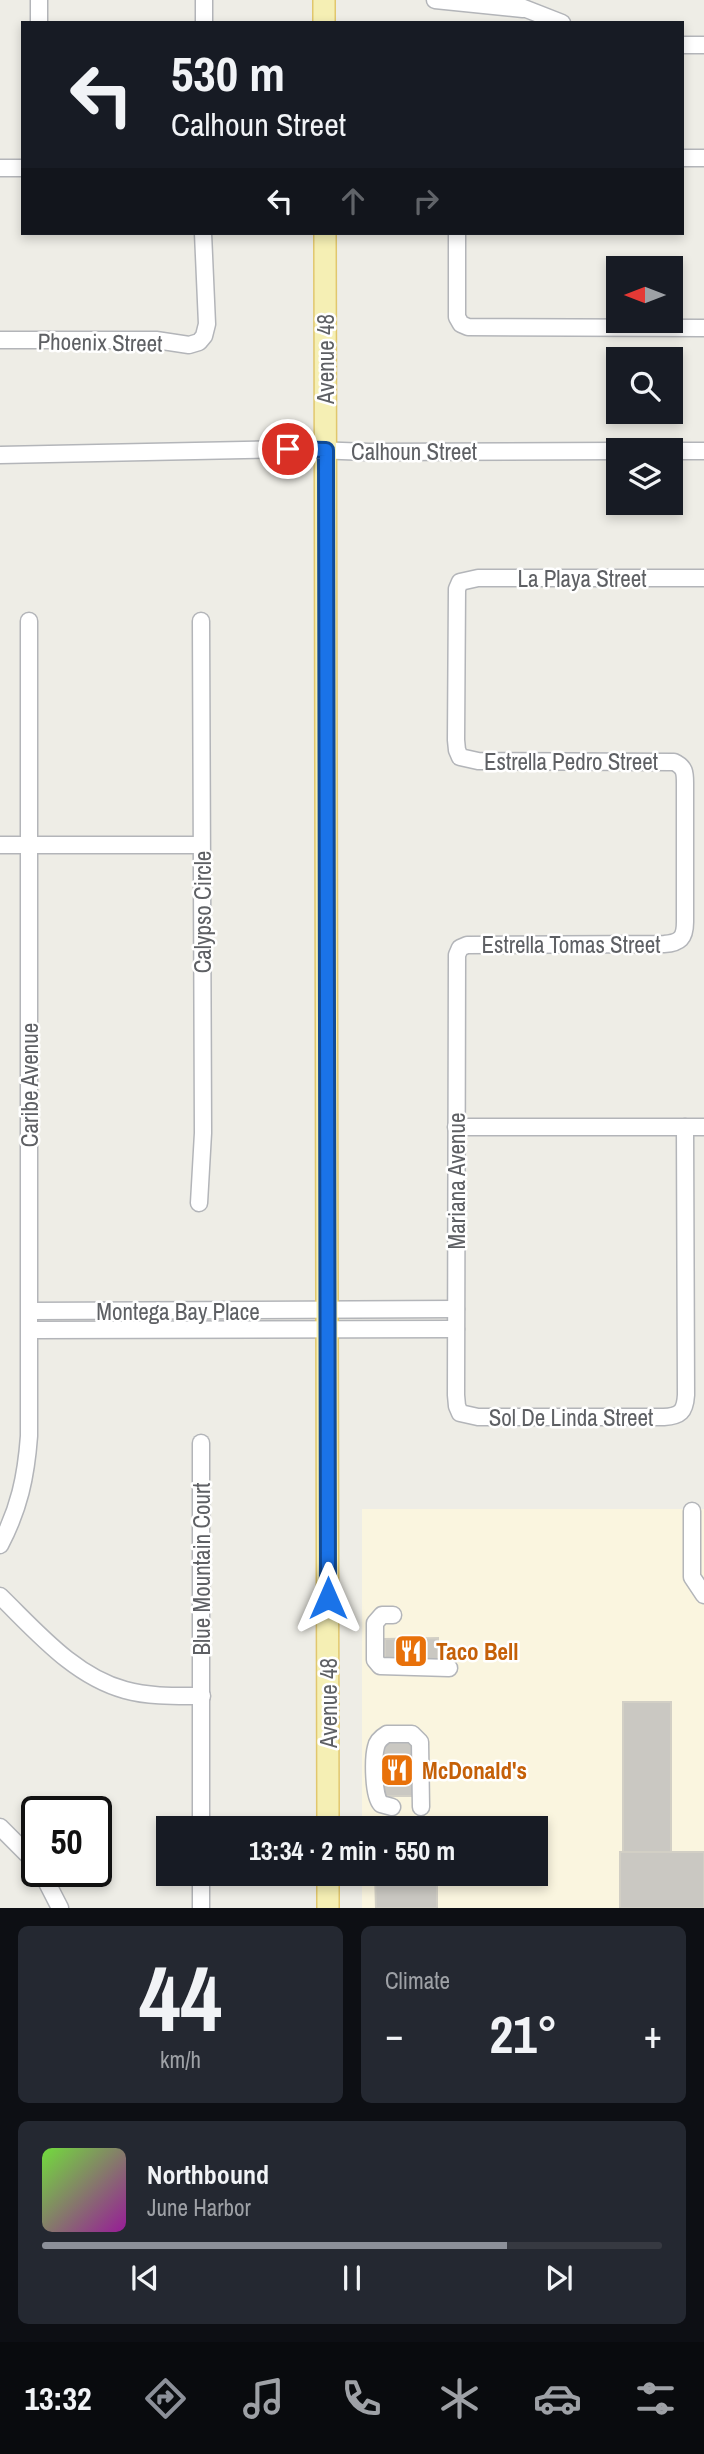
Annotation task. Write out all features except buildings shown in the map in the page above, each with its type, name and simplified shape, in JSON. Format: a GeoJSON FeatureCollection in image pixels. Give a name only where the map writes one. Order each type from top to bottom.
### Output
{"type":"FeatureCollection","features":[{"type":"Feature","properties":{"kind":"main road"},"geometry":{"type":"LineString","coordinates":[[324,0],[324,21]]}},
{"type":"Feature","properties":{"kind":"main road","name":"Avenue 48"},"geometry":{"type":"LineString","coordinates":[[325,235],[328,1816]]}},
{"type":"Feature","properties":{"kind":"main road"},"geometry":{"type":"LineString","coordinates":[[328,1886],[328,1908]]}},
{"type":"Feature","properties":{"kind":"street"},"geometry":{"type":"LineString","coordinates":[[39,0],[39,21]]}},
{"type":"Feature","properties":{"kind":"street"},"geometry":{"type":"LineString","coordinates":[[204,0],[204,21]]}},
{"type":"Feature","properties":{"kind":"street"},"geometry":{"type":"LineString","coordinates":[[435,0],[523,9]]}},
{"type":"Feature","properties":{"kind":"street"},"geometry":{"type":"LineString","coordinates":[[507,0],[556,21]]}},
{"type":"Feature","properties":{"kind":"street"},"geometry":{"type":"LineString","coordinates":[[684,45],[704,45]]}},
{"type":"Feature","properties":{"kind":"street"},"geometry":{"type":"LineString","coordinates":[[684,158],[704,158]]}},
{"type":"Feature","properties":{"kind":"street"},"geometry":{"type":"LineString","coordinates":[[0,168],[21,168]]}},
{"type":"Feature","properties":{"kind":"street","name":"Phoenix Street"},"geometry":{"type":"LineString","coordinates":[[0,340],[156,340],[189,345],[199,342],[204,336],[207,324],[202,235]]}},
{"type":"Feature","properties":{"kind":"street"},"geometry":{"type":"LineString","coordinates":[[457,235],[457,317],[461,324],[478,328],[704,328]]}},
{"type":"Feature","properties":{"kind":"street","name":"Calhoun Street"},"geometry":{"type":"LineString","coordinates":[[0,455],[326,450],[606,451]]}},
{"type":"Feature","properties":{"kind":"street"},"geometry":{"type":"LineString","coordinates":[[683,451],[704,451]]}},
{"type":"Feature","properties":{"kind":"street","name":"La Playa Street"},"geometry":{"type":"LineString","coordinates":[[460,757],[456,740],[456,600],[460,582],[478,578],[704,578]]}},
{"type":"Feature","properties":{"kind":"street","name":"Caribe Avenue"},"geometry":{"type":"LineString","coordinates":[[0,1545],[14,1520],[26,1472],[29,1436],[29,621]]}},
{"type":"Feature","properties":{"kind":"street","name":"Calypso Circle"},"geometry":{"type":"LineString","coordinates":[[199,1203],[203,1133],[201,621]]}},
{"type":"Feature","properties":{"kind":"street","name":"Estrella Pedro Street"},"geometry":{"type":"LineString","coordinates":[[460,757],[478,761],[664,761],[681,765],[685,773],[685,933],[681,940]]}},
{"type":"Feature","properties":{"kind":"street"},"geometry":{"type":"LineString","coordinates":[[0,845],[201,845]]}},
{"type":"Feature","properties":{"kind":"street","name":"Estrella Tomas Street"},"geometry":{"type":"LineString","coordinates":[[460,948],[467,944],[664,944],[681,940]]}},
{"type":"Feature","properties":{"kind":"street","name":"Mariana Avenue"},"geometry":{"type":"LineString","coordinates":[[460,948],[456,966],[456,1395],[460,1413]]}},
{"type":"Feature","properties":{"kind":"street"},"geometry":{"type":"LineString","coordinates":[[456,1127],[704,1127]]}},
{"type":"Feature","properties":{"kind":"street","name":"Sol De Linda Street"},"geometry":{"type":"LineString","coordinates":[[460,1413],[478,1417],[675,1417],[682,1413],[686,1395],[685,1127]]}},
{"type":"Feature","properties":{"kind":"street"},"geometry":{"type":"LineString","coordinates":[[327,1319],[456,1309]]}},
{"type":"Feature","properties":{"kind":"street","name":"Montega Bay Place"},"geometry":{"type":"LineString","coordinates":[[30,1311],[327,1319]]}},
{"type":"Feature","properties":{"kind":"street"},"geometry":{"type":"LineString","coordinates":[[327,1319],[456,1329]]}},
{"type":"Feature","properties":{"kind":"street","name":"Montega Bay Place"},"geometry":{"type":"LineString","coordinates":[[30,1330],[327,1319]]}},
{"type":"Feature","properties":{"kind":"street","name":"Blue Mountain Court"},"geometry":{"type":"LineString","coordinates":[[201,1443],[201,1816]]}},
{"type":"Feature","properties":{"kind":"street"},"geometry":{"type":"LineString","coordinates":[[692,1511],[692,1577],[704,1595]]}},
{"type":"Feature","properties":{"kind":"street"},"geometry":{"type":"LineString","coordinates":[[0,1596],[65,1657],[97,1680],[127,1691],[202,1696]]}},
{"type":"Feature","properties":{"kind":"street"},"geometry":{"type":"LineString","coordinates":[[393,1615],[382,1615],[375,1623],[375,1660],[380,1666],[449,1668]]}},
{"type":"Feature","properties":{"kind":"street"},"geometry":{"type":"LineString","coordinates":[[392,1807],[381,1804],[375,1795],[375,1748],[387,1734],[409,1734],[420,1742],[421,1807]]}},
{"type":"Feature","properties":{"kind":"street"},"geometry":{"type":"LineString","coordinates":[[0,1826],[21,1848]]}},
{"type":"Feature","properties":{"kind":"street"},"geometry":{"type":"LineString","coordinates":[[201,1886],[201,1908]]}},
{"type":"Feature","properties":{"kind":"street"},"geometry":{"type":"LineString","coordinates":[[49,1887],[60,1908]]}},
{"type":"Feature","properties":{"kind":"shaded area"},"geometry":{"type":"Polygon","coordinates":[[[362,1509],[704,1509],[704,1908],[362,1908],[362,1886],[548,1886],[548,1816],[362,1816],[362,1509]]]}},
{"type":"Feature","properties":{"kind":"place","name":"Taco Bell"},"geometry":{"type":"Point","coordinates":[411,1651]}},
{"type":"Feature","properties":{"kind":"place","name":"McDonald's"},"geometry":{"type":"Point","coordinates":[397,1770]}},
{"type":"Feature","properties":{"kind":"route"},"geometry":{"type":"LineString","coordinates":[[288,449],[326,450],[328,1598]]}}]}
